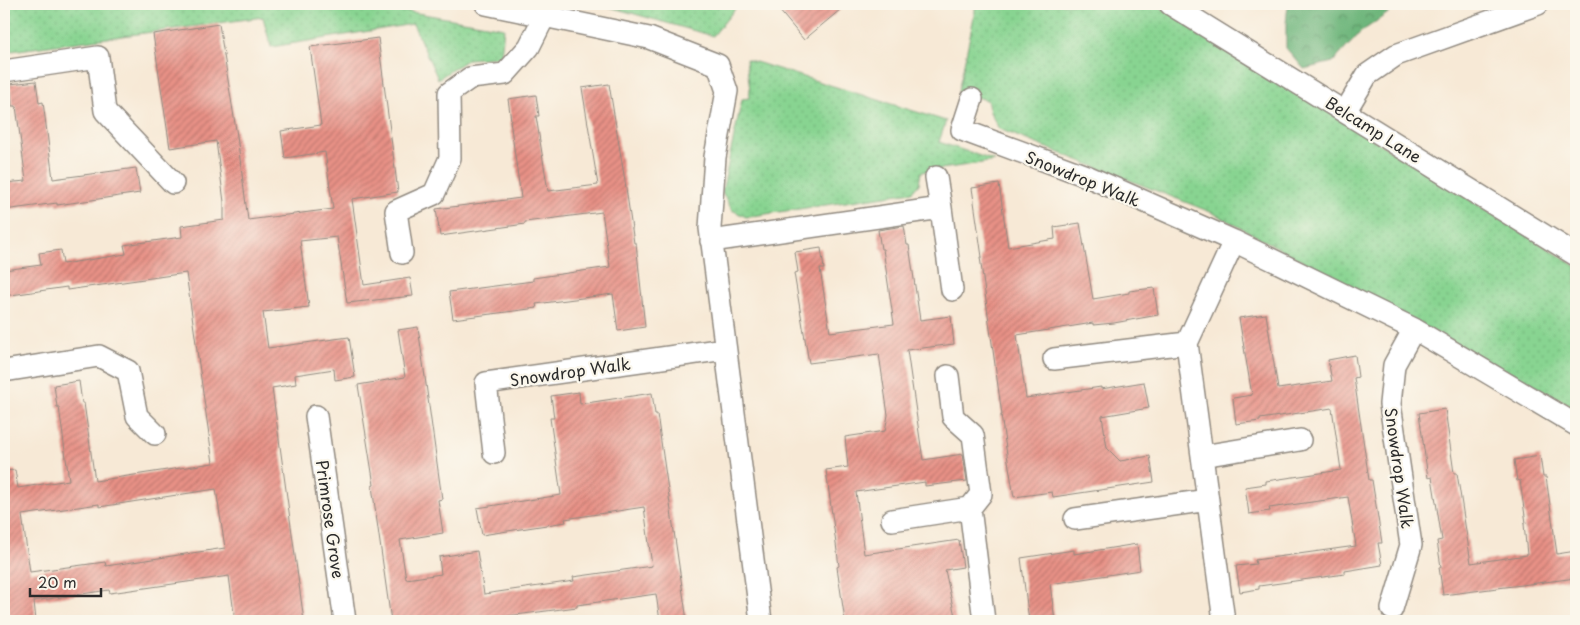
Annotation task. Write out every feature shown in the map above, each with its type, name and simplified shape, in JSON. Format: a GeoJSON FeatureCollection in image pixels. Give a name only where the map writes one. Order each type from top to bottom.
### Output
{"type":"FeatureCollection","features":[{"type":"Feature","properties":{"kind":"street"},"geometry":{"type":"LineString","coordinates":[[486,4],[649,38],[718,66],[727,91],[714,157],[711,241],[761,621]]}},
{"type":"Feature","properties":{"kind":"street","name":"Belcamp Lane"},"geometry":{"type":"LineString","coordinates":[[1170,4],[1576,255]]}},
{"type":"Feature","properties":{"kind":"street"},"geometry":{"type":"LineString","coordinates":[[1345,112],[1367,75],[1396,55],[1538,4]]}},
{"type":"Feature","properties":{"kind":"street"},"geometry":{"type":"LineString","coordinates":[[402,253],[396,211],[434,194],[450,158],[449,93],[470,78],[505,74],[529,47],[544,17]]}},
{"type":"Feature","properties":{"kind":"street"},"geometry":{"type":"LineString","coordinates":[[4,72],[98,57],[105,111],[173,183]]}},
{"type":"Feature","properties":{"kind":"street","name":"Snowdrop Walk"},"geometry":{"type":"LineString","coordinates":[[972,99],[962,130],[1088,177],[1234,241],[1414,329],[1576,426]]}},
{"type":"Feature","properties":{"kind":"street"},"geometry":{"type":"LineString","coordinates":[[936,176],[952,290]]}},
{"type":"Feature","properties":{"kind":"street"},"geometry":{"type":"LineString","coordinates":[[711,241],[941,208]]}},
{"type":"Feature","properties":{"kind":"street"},"geometry":{"type":"LineString","coordinates":[[1224,621],[1187,343],[1234,241]]}},
{"type":"Feature","properties":{"kind":"street","name":"Snowdrop Walk"},"geometry":{"type":"LineString","coordinates":[[1392,609],[1411,545],[1390,404],[1394,366],[1414,329]]}},
{"type":"Feature","properties":{"kind":"street"},"geometry":{"type":"LineString","coordinates":[[1054,359],[1187,343]]}},
{"type":"Feature","properties":{"kind":"street","name":"Snowdrop Walk"},"geometry":{"type":"LineString","coordinates":[[494,453],[486,382],[725,349]]}},
{"type":"Feature","properties":{"kind":"street"},"geometry":{"type":"LineString","coordinates":[[4,371],[100,356],[128,371],[137,416],[155,434]]}},
{"type":"Feature","properties":{"kind":"street"},"geometry":{"type":"LineString","coordinates":[[892,520],[970,508],[981,494],[973,434],[953,417],[948,376]]}},
{"type":"Feature","properties":{"kind":"street","name":"Primrose Grove"},"geometry":{"type":"LineString","coordinates":[[316,416],[345,621]]}},
{"type":"Feature","properties":{"kind":"street"},"geometry":{"type":"LineString","coordinates":[[1202,456],[1300,440]]}},
{"type":"Feature","properties":{"kind":"street"},"geometry":{"type":"LineString","coordinates":[[1075,519],[1208,500]]}},
{"type":"Feature","properties":{"kind":"street"},"geometry":{"type":"LineString","coordinates":[[970,508],[984,621]]}},
{"type":"Feature","properties":{"kind":"green space"},"geometry":{"type":"Polygon","coordinates":[[[4,4],[365,4],[504,28],[501,57],[468,59],[438,79],[413,24],[271,47],[263,17],[4,52],[4,4]]]}},
{"type":"Feature","properties":{"kind":"green space"},"geometry":{"type":"Polygon","coordinates":[[[599,4],[739,4],[713,36],[599,4]]]}},
{"type":"Feature","properties":{"kind":"green space"},"geometry":{"type":"Polygon","coordinates":[[[975,4],[1155,4],[1576,266],[1576,408],[1213,213],[999,129],[990,112],[987,100],[958,92],[975,12],[975,4]]]}},
{"type":"Feature","properties":{"kind":"green space"},"geometry":{"type":"Polygon","coordinates":[[[1288,4],[1401,4],[1361,32],[1333,62],[1304,69],[1286,48],[1288,4]]]}},
{"type":"Feature","properties":{"kind":"green space"},"geometry":{"type":"Polygon","coordinates":[[[746,59],[946,121],[939,142],[995,161],[921,172],[919,184],[912,192],[746,217],[732,210],[722,192],[742,99],[749,98],[750,90],[746,59]]]}},
{"type":"Feature","properties":{"kind":"building"},"geometry":{"type":"Polygon","coordinates":[[[774,4],[847,4],[804,40],[774,4]]]}},
{"type":"Feature","properties":{"kind":"building"},"geometry":{"type":"Polygon","coordinates":[[[219,24],[248,220],[333,209],[325,152],[285,158],[281,131],[321,125],[310,47],[378,38],[398,192],[352,199],[364,285],[410,278],[413,296],[347,303],[337,237],[300,241],[309,307],[263,312],[268,348],[349,337],[355,377],[335,380],[334,369],[295,375],[296,384],[272,388],[304,621],[235,621],[229,576],[110,593],[109,590],[34,601],[36,621],[10,621],[4,582],[4,471],[15,470],[18,488],[69,480],[59,407],[57,407],[54,385],[79,381],[95,481],[213,463],[186,273],[67,290],[67,287],[4,296],[4,270],[41,265],[39,253],[61,250],[63,264],[126,254],[124,245],[182,237],[181,226],[224,220],[224,202],[216,141],[170,148],[153,34],[219,24]],[[216,489],[99,507],[99,504],[22,515],[30,572],[105,562],[106,566],[225,548],[216,489]]]}},
{"type":"Feature","properties":{"kind":"building"},"geometry":{"type":"Polygon","coordinates":[[[36,81],[39,103],[43,102],[53,179],[136,168],[140,193],[57,205],[57,203],[4,210],[4,183],[26,181],[16,106],[12,106],[10,84],[36,81]]]}},
{"type":"Feature","properties":{"kind":"building"},"geometry":{"type":"Polygon","coordinates":[[[609,84],[634,243],[636,243],[645,327],[618,331],[613,294],[536,304],[537,308],[453,319],[449,292],[533,281],[533,278],[610,267],[602,212],[440,236],[436,209],[521,198],[508,99],[536,95],[539,116],[536,116],[548,191],[598,185],[582,88],[609,84]]]}},
{"type":"Feature","properties":{"kind":"building"},"geometry":{"type":"Polygon","coordinates":[[[999,184],[1008,247],[1055,239],[1054,227],[1080,223],[1093,299],[1154,288],[1158,315],[1114,323],[1093,325],[1093,323],[1017,335],[1026,398],[1144,382],[1149,408],[1102,416],[1107,448],[1120,461],[1150,456],[1154,482],[1053,497],[1052,492],[1014,497],[1001,415],[972,188],[999,184]]]}},
{"type":"Feature","properties":{"kind":"building"},"geometry":{"type":"Polygon","coordinates":[[[904,226],[907,245],[909,245],[920,320],[951,316],[954,344],[907,350],[923,460],[963,454],[967,481],[925,486],[925,482],[856,492],[864,554],[959,540],[963,567],[945,570],[956,621],[845,621],[826,470],[848,467],[845,437],[885,431],[888,415],[879,354],[809,363],[794,273],[798,272],[795,252],[821,248],[824,269],[820,269],[830,332],[894,324],[883,249],[881,249],[878,230],[904,226]]]}},
{"type":"Feature","properties":{"kind":"building"},"geometry":{"type":"Polygon","coordinates":[[[1266,314],[1278,389],[1332,381],[1328,360],[1355,355],[1358,377],[1354,378],[1369,480],[1372,480],[1382,543],[1378,543],[1382,565],[1345,571],[1345,574],[1259,586],[1259,589],[1240,592],[1236,566],[1256,564],[1255,560],[1356,546],[1348,497],[1269,508],[1270,511],[1249,514],[1245,487],[1266,484],[1266,481],[1341,470],[1332,408],[1236,424],[1233,398],[1252,395],[1239,318],[1266,314]]]}},
{"type":"Feature","properties":{"kind":"building"},"geometry":{"type":"Polygon","coordinates":[[[418,327],[442,499],[438,500],[443,533],[400,540],[406,579],[441,574],[439,557],[477,551],[484,594],[574,581],[573,577],[652,566],[644,507],[565,519],[566,522],[482,535],[477,508],[561,495],[550,418],[554,418],[551,396],[579,392],[580,404],[652,393],[655,414],[657,414],[687,621],[660,621],[656,594],[577,605],[577,607],[470,621],[391,621],[372,486],[374,485],[358,385],[405,377],[398,330],[418,327]]]}},
{"type":"Feature","properties":{"kind":"building"},"geometry":{"type":"Polygon","coordinates":[[[1445,409],[1454,473],[1457,473],[1471,563],[1527,555],[1524,524],[1526,523],[1520,480],[1517,481],[1514,460],[1540,456],[1543,477],[1546,477],[1557,554],[1576,551],[1576,578],[1443,595],[1437,541],[1442,540],[1432,477],[1428,478],[1419,413],[1445,409]]]}},
{"type":"Feature","properties":{"kind":"building"},"geometry":{"type":"Polygon","coordinates":[[[1137,544],[1140,570],[1050,584],[1055,621],[1029,621],[1021,558],[1074,550],[1074,554],[1137,544]]]}}]}
